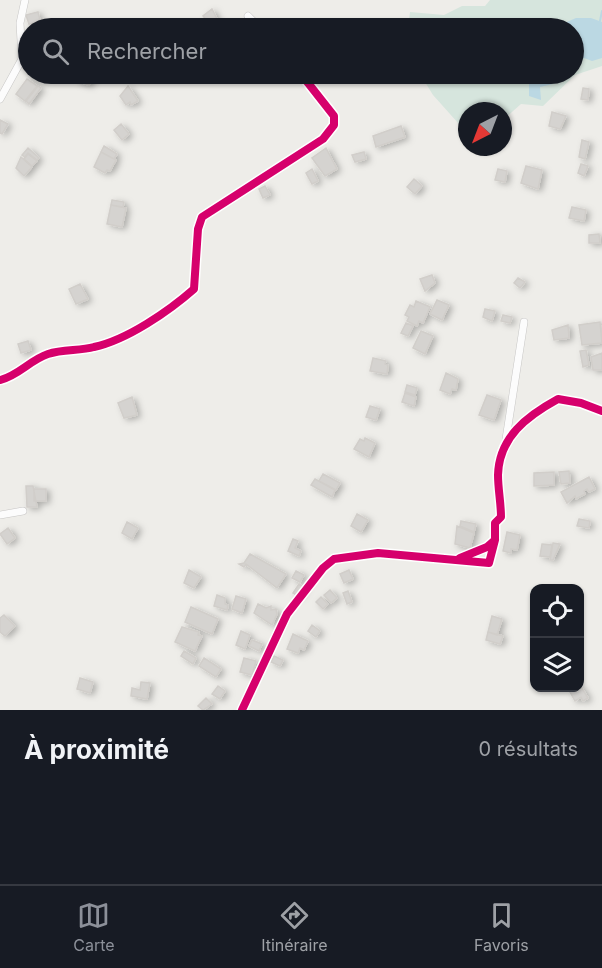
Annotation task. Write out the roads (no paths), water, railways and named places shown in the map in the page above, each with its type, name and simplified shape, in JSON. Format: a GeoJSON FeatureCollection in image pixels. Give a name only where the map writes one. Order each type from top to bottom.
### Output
{"type":"FeatureCollection","features":[{"type":"Feature","properties":{"kind":"street"},"geometry":{"type":"LineString","coordinates":[[21,18],[25,0]]}},
{"type":"Feature","properties":{"kind":"street"},"geometry":{"type":"LineString","coordinates":[[0,99],[18,66]]}},
{"type":"Feature","properties":{"kind":"street"},"geometry":{"type":"LineString","coordinates":[[0,380],[9,378],[26,364],[50,354],[94,347],[116,340],[166,311],[194,289],[198,229],[202,217],[323,139],[334,125],[334,116],[310,84]]}},
{"type":"Feature","properties":{"kind":"street"},"geometry":{"type":"LineString","coordinates":[[242,710],[287,614],[323,568],[334,559],[378,553],[489,563],[495,540],[495,523],[501,517],[498,476],[506,442],[524,322]]}},
{"type":"Feature","properties":{"kind":"street"},"geometry":{"type":"LineString","coordinates":[[506,442],[514,429],[558,399],[581,403],[602,411]]}},
{"type":"Feature","properties":{"kind":"street"},"geometry":{"type":"LineString","coordinates":[[0,515],[22,511]]}},
{"type":"Feature","properties":{"kind":"street"},"geometry":{"type":"LineString","coordinates":[[458,560],[479,551],[495,540]]}},
{"type":"Feature","properties":{"kind":"water"},"geometry":{"type":"Polygon","coordinates":[[[584,18],[602,22],[602,58],[592,61],[584,58],[584,18]]]}},
{"type":"Feature","properties":{"kind":"water"},"geometry":{"type":"Polygon","coordinates":[[[529,84],[553,84],[540,87],[541,100],[529,96],[529,84]]]}},
{"type":"Feature","properties":{"kind":"waterway"},"geometry":{"type":"LineString","coordinates":[[600,21],[602,11]]}}]}
